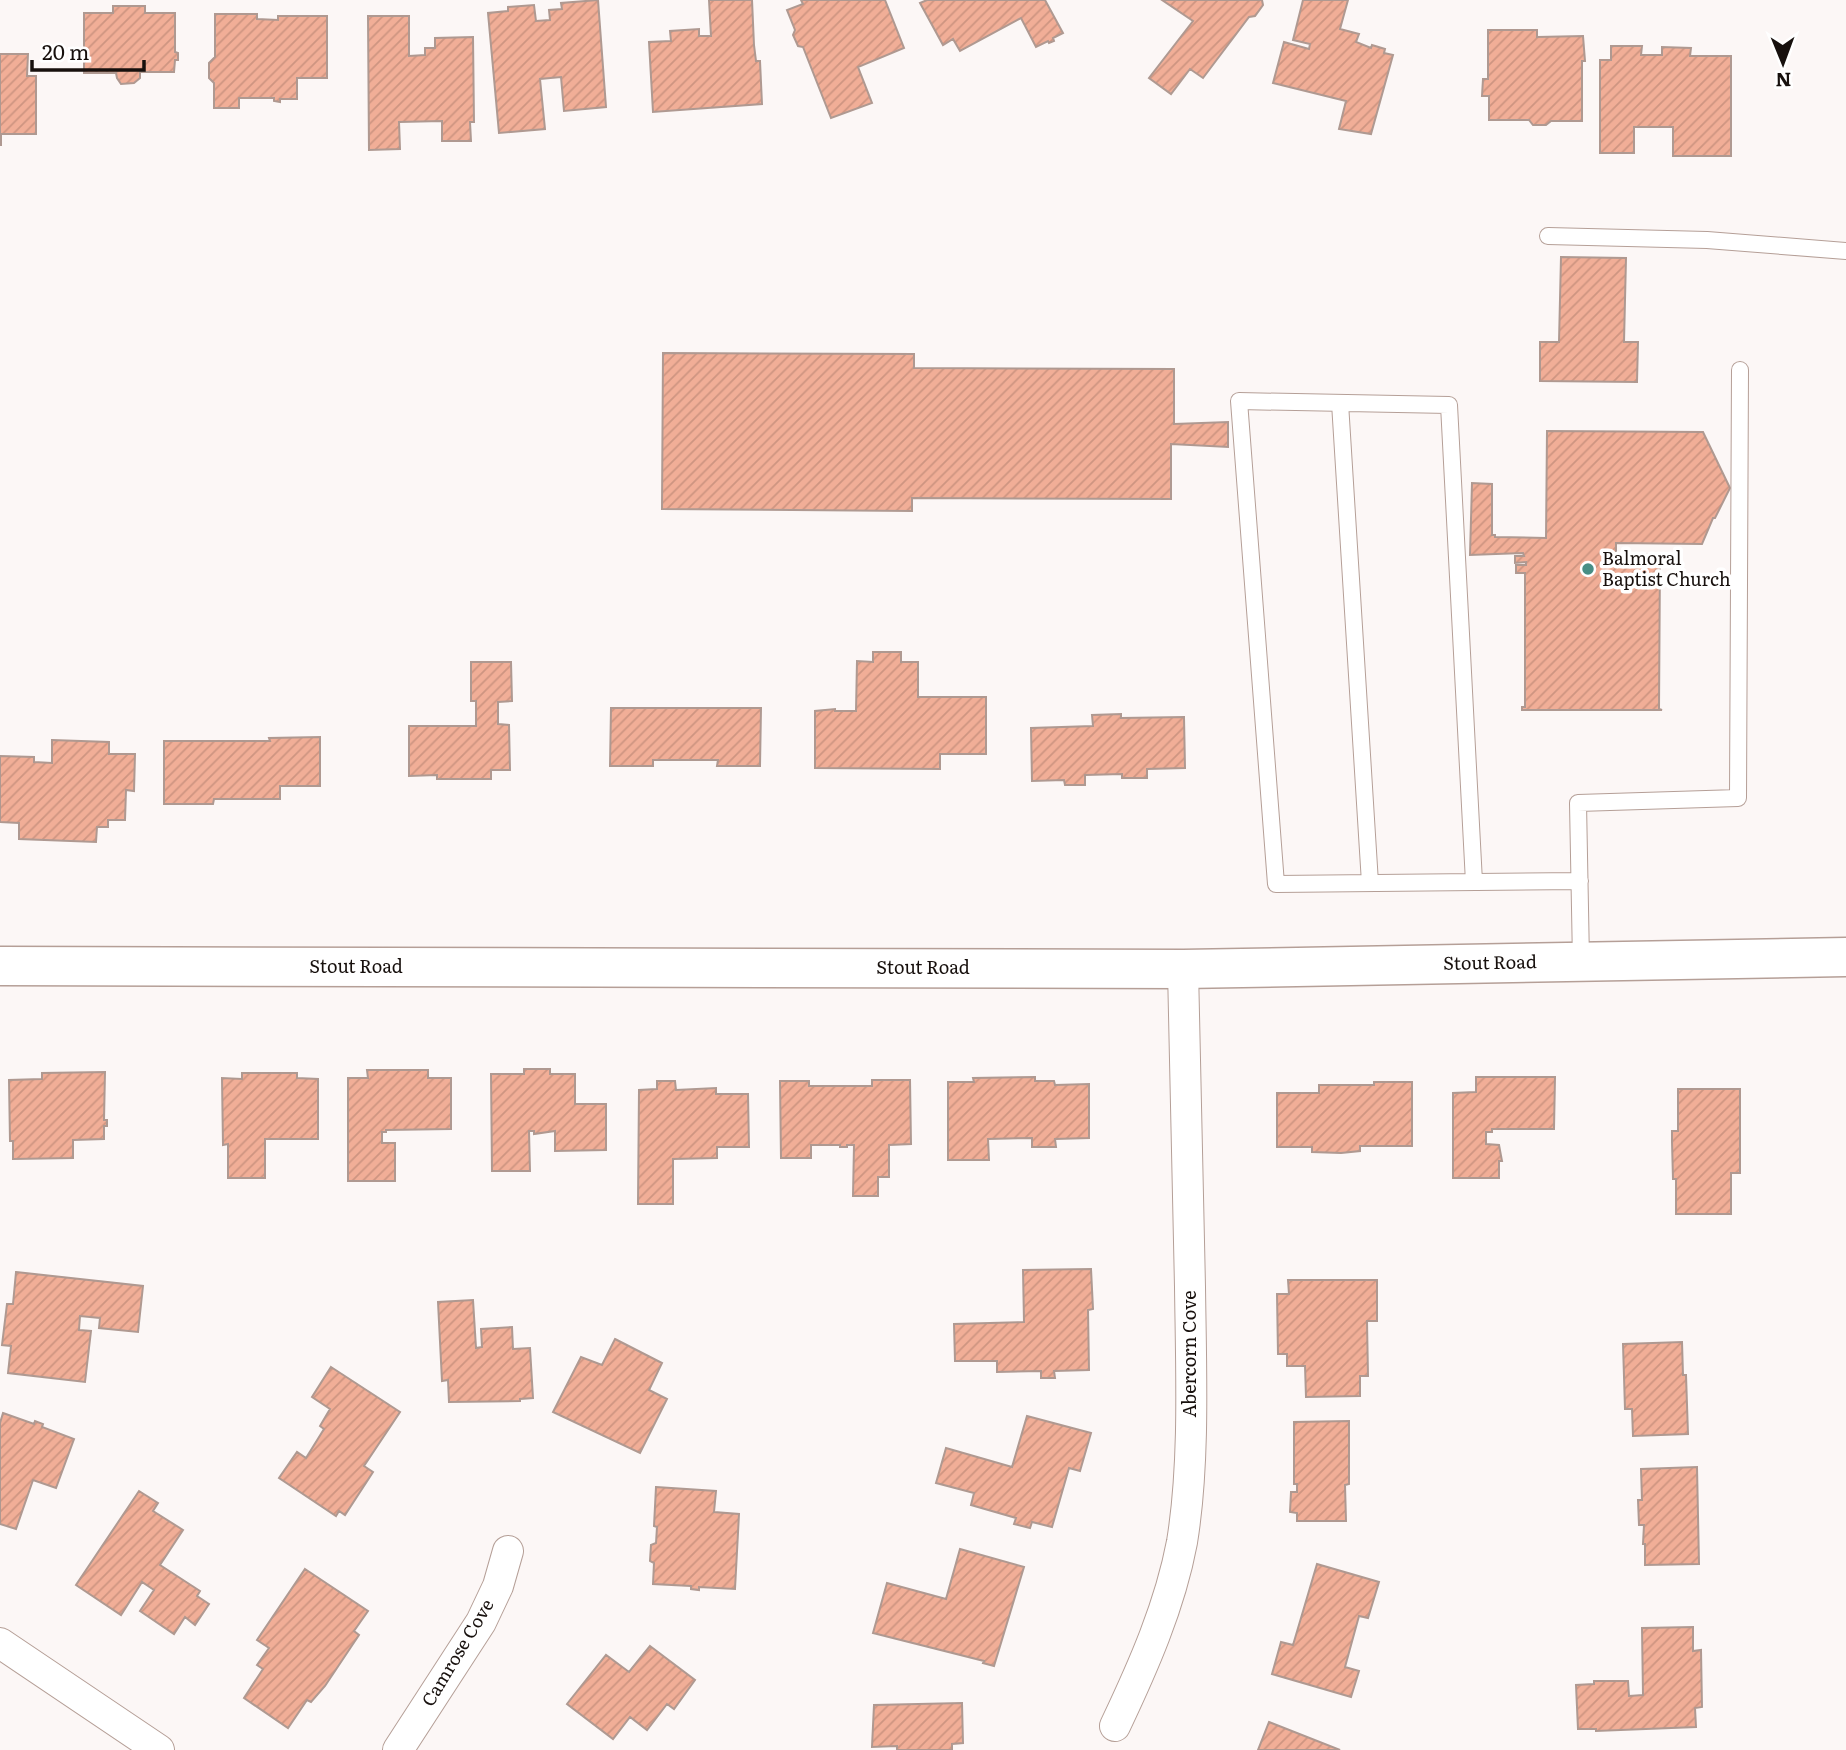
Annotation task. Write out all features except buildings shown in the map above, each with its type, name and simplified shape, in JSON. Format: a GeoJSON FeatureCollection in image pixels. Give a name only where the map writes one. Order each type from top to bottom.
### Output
{"type":"FeatureCollection","features":[{"type":"Feature","properties":{"kind":"street","name":"Stout Road"},"geometry":{"type":"LineString","coordinates":[[0,966],[1183,969],[1846,957]]}},
{"type":"Feature","properties":{"kind":"street","name":"Abercorn Cove"},"geometry":{"type":"LineString","coordinates":[[1115,1726],[1143,1665],[1164,1608],[1182,1542],[1188,1482],[1191,1336],[1183,969]]}},
{"type":"Feature","properties":{"kind":"street","name":"Camrose Cove"},"geometry":{"type":"LineString","coordinates":[[398,1750],[481,1622],[498,1586],[508,1550]]}},
{"type":"Feature","properties":{"kind":"street"},"geometry":{"type":"LineString","coordinates":[[0,1643],[159,1750]]}},
{"type":"Feature","properties":{"kind":"lane"},"geometry":{"type":"LineString","coordinates":[[1548,236],[1707,240],[1846,251]]}},
{"type":"Feature","properties":{"kind":"lane"},"geometry":{"type":"LineString","coordinates":[[1581,961],[1578,803],[1738,798],[1740,370]]}},
{"type":"Feature","properties":{"kind":"lane"},"geometry":{"type":"LineString","coordinates":[[1474,882],[1449,405],[1240,401],[1276,884],[1580,881]]}},
{"type":"Feature","properties":{"kind":"lane"},"geometry":{"type":"LineString","coordinates":[[1340,403],[1370,883]]}},
{"type":"Feature","properties":{"kind":"place","name":"Balmoral Baptist Church"},"geometry":{"type":"Point","coordinates":[1588,569]}}]}
